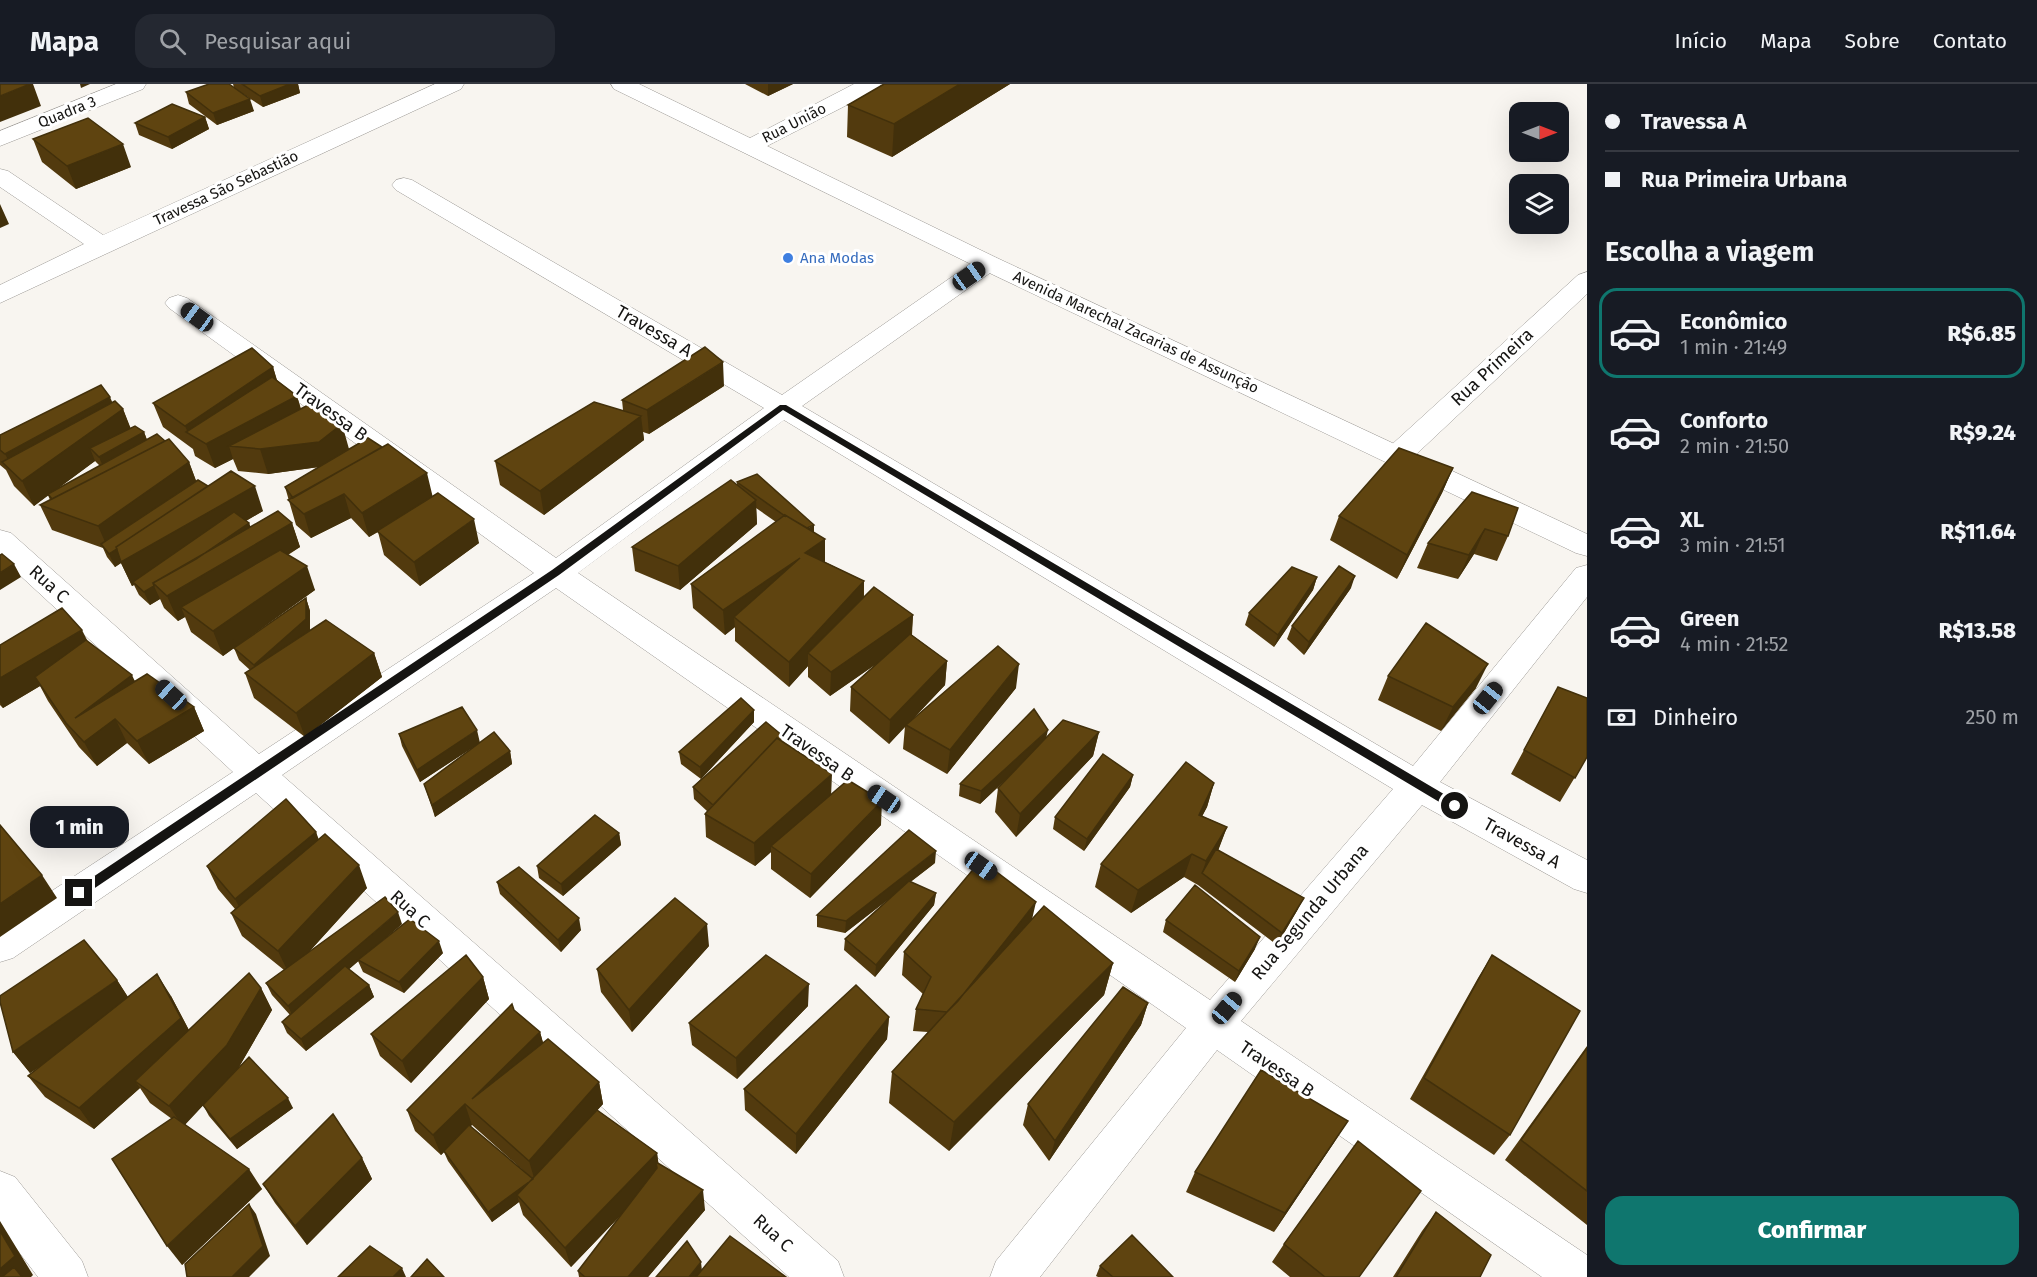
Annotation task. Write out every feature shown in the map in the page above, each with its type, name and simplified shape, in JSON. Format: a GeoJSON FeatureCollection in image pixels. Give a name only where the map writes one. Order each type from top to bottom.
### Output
{"type":"FeatureCollection","features":[{"type":"Feature","properties":{"kind":"street","name":"Quadra 3"},"geometry":{"type":"LineString","coordinates":[[0,140],[135,84]]}},
{"type":"Feature","properties":{"kind":"street","name":"Travessa São Sebastião"},"geometry":{"type":"LineString","coordinates":[[0,295],[101,245],[453,84]]}},
{"type":"Feature","properties":{"kind":"street","name":"Avenida Marechal Zacarias de Assunção"},"geometry":{"type":"LineString","coordinates":[[622,84],[988,263],[1398,454],[1587,546]]}},
{"type":"Feature","properties":{"kind":"street","name":"Rua União"},"geometry":{"type":"LineString","coordinates":[[751,146],[870,84]]}},
{"type":"Feature","properties":{"kind":"street"},"geometry":{"type":"LineString","coordinates":[[0,176],[101,245]]}},
{"type":"Feature","properties":{"kind":"street","name":"Travessa A"},"geometry":{"type":"LineString","coordinates":[[404,185],[783,406],[1417,786],[1587,878]]}},
{"type":"Feature","properties":{"kind":"street"},"geometry":{"type":"LineString","coordinates":[[0,946],[556,573],[783,406],[988,263]]}},
{"type":"Feature","properties":{"kind":"street","name":"Rua Primeira"},"geometry":{"type":"LineString","coordinates":[[1398,454],[1587,280]]}},
{"type":"Feature","properties":{"kind":"street","name":"Travessa B"},"geometry":{"type":"LineString","coordinates":[[178,303],[556,573],[1580,1277]]}},
{"type":"Feature","properties":{"kind":"street","name":"Rua C"},"geometry":{"type":"LineString","coordinates":[[0,540],[257,773],[822,1277]]}},
{"type":"Feature","properties":{"kind":"street","name":"Rua Segunda Urbana"},"geometry":{"type":"LineString","coordinates":[[1012,1277],[1213,1025],[1417,786],[1587,576]]}},
{"type":"Feature","properties":{"kind":"street"},"geometry":{"type":"LineString","coordinates":[[0,1192],[66,1277]]}},
{"type":"Feature","properties":{"kind":"building"},"geometry":{"type":"Polygon","coordinates":[[[0,84],[30,84],[0,96],[0,84]]]}},
{"type":"Feature","properties":{"kind":"building"},"geometry":{"type":"Polygon","coordinates":[[[209,84],[229,84],[250,99],[213,113],[186,92],[209,84]]]}},
{"type":"Feature","properties":{"kind":"building"},"geometry":{"type":"Polygon","coordinates":[[[242,84],[290,84],[260,96],[242,84]]]}},
{"type":"Feature","properties":{"kind":"building"},"geometry":{"type":"Polygon","coordinates":[[[884,84],[960,84],[894,124],[848,105],[884,84]]]}},
{"type":"Feature","properties":{"kind":"building"},"geometry":{"type":"Polygon","coordinates":[[[172,104],[205,117],[168,137],[135,123],[172,104]]]}},
{"type":"Feature","properties":{"kind":"building"},"geometry":{"type":"Polygon","coordinates":[[[88,118],[123,144],[67,166],[33,139],[88,118]]]}},
{"type":"Feature","properties":{"kind":"building"},"geometry":{"type":"Polygon","coordinates":[[[705,347],[723,362],[647,410],[622,400],[705,347]]]}},
{"type":"Feature","properties":{"kind":"building"},"geometry":{"type":"Polygon","coordinates":[[[252,348],[273,367],[185,426],[153,403],[252,348]]]}},
{"type":"Feature","properties":{"kind":"building"},"geometry":{"type":"Polygon","coordinates":[[[272,377],[297,396],[206,444],[186,432],[272,377]]]}},
{"type":"Feature","properties":{"kind":"building"},"geometry":{"type":"Polygon","coordinates":[[[101,385],[110,397],[5,454],[0,450],[0,435],[101,385]]]}},
{"type":"Feature","properties":{"kind":"building"},"geometry":{"type":"Polygon","coordinates":[[[115,401],[123,409],[22,481],[2,462],[115,401]]]}},
{"type":"Feature","properties":{"kind":"building"},"geometry":{"type":"Polygon","coordinates":[[[316,401],[342,424],[319,442],[260,449],[229,446],[316,401]]]}},
{"type":"Feature","properties":{"kind":"building"},"geometry":{"type":"Polygon","coordinates":[[[594,402],[641,416],[540,491],[495,461],[594,402]]]}},
{"type":"Feature","properties":{"kind":"building"},"geometry":{"type":"Polygon","coordinates":[[[135,426],[144,432],[99,457],[90,448],[135,426]]]}},
{"type":"Feature","properties":{"kind":"building"},"geometry":{"type":"Polygon","coordinates":[[[157,434],[165,441],[52,499],[48,494],[157,434]]]}},
{"type":"Feature","properties":{"kind":"building"},"geometry":{"type":"Polygon","coordinates":[[[368,438],[382,447],[293,498],[285,487],[368,438]]]}},
{"type":"Feature","properties":{"kind":"building"},"geometry":{"type":"Polygon","coordinates":[[[169,439],[189,462],[98,526],[40,505],[169,439]]]}},
{"type":"Feature","properties":{"kind":"building"},"geometry":{"type":"Polygon","coordinates":[[[388,444],[427,473],[362,513],[344,494],[304,514],[288,500],[388,444]]]}},
{"type":"Feature","properties":{"kind":"building"},"geometry":{"type":"Polygon","coordinates":[[[1399,448],[1453,468],[1407,555],[1339,516],[1399,448]]]}},
{"type":"Feature","properties":{"kind":"building"},"geometry":{"type":"Polygon","coordinates":[[[231,471],[255,486],[121,562],[116,547],[231,471]]]}},
{"type":"Feature","properties":{"kind":"building"},"geometry":{"type":"Polygon","coordinates":[[[757,474],[814,525],[807,528],[785,516],[737,482],[757,474]]]}},
{"type":"Feature","properties":{"kind":"building"},"geometry":{"type":"Polygon","coordinates":[[[198,480],[208,486],[116,547],[117,549],[109,554],[101,544],[198,480]]]}},
{"type":"Feature","properties":{"kind":"building"},"geometry":{"type":"Polygon","coordinates":[[[731,480],[756,500],[678,566],[632,547],[731,480]]]}},
{"type":"Feature","properties":{"kind":"building"},"geometry":{"type":"Polygon","coordinates":[[[1472,492],[1518,508],[1508,536],[1485,529],[1469,555],[1428,543],[1472,492]]]}},
{"type":"Feature","properties":{"kind":"building"},"geometry":{"type":"Polygon","coordinates":[[[438,493],[474,519],[414,562],[377,531],[438,493]]]}},
{"type":"Feature","properties":{"kind":"building"},"geometry":{"type":"Polygon","coordinates":[[[278,511],[292,523],[167,596],[153,583],[278,511]]]}},
{"type":"Feature","properties":{"kind":"building"},"geometry":{"type":"Polygon","coordinates":[[[234,512],[249,523],[196,559],[153,583],[154,586],[144,592],[133,582],[234,512]]]}},
{"type":"Feature","properties":{"kind":"building"},"geometry":{"type":"Polygon","coordinates":[[[785,515],[825,539],[805,553],[864,581],[789,662],[734,617],[800,558],[723,610],[691,584],[785,515]]]}},
{"type":"Feature","properties":{"kind":"building"},"geometry":{"type":"Polygon","coordinates":[[[280,550],[307,566],[213,631],[181,607],[280,550]]]}},
{"type":"Feature","properties":{"kind":"building"},"geometry":{"type":"Polygon","coordinates":[[[2,554],[14,564],[0,573],[0,555],[2,554]]]}},
{"type":"Feature","properties":{"kind":"building"},"geometry":{"type":"Polygon","coordinates":[[[1339,566],[1355,576],[1309,642],[1292,626],[1339,566]]]}},
{"type":"Feature","properties":{"kind":"building"},"geometry":{"type":"Polygon","coordinates":[[[1292,567],[1317,577],[1278,635],[1249,613],[1292,567]]]}},
{"type":"Feature","properties":{"kind":"building"},"geometry":{"type":"Polygon","coordinates":[[[874,587],[913,615],[831,672],[808,653],[874,587]]]}},
{"type":"Feature","properties":{"kind":"building"},"geometry":{"type":"Polygon","coordinates":[[[306,598],[306,619],[254,665],[234,648],[306,598]]]}},
{"type":"Feature","properties":{"kind":"building"},"geometry":{"type":"Polygon","coordinates":[[[62,608],[82,630],[0,678],[0,645],[62,608]]]}},
{"type":"Feature","properties":{"kind":"building"},"geometry":{"type":"Polygon","coordinates":[[[326,620],[374,653],[296,713],[245,673],[326,620]]]}},
{"type":"Feature","properties":{"kind":"building"},"geometry":{"type":"Polygon","coordinates":[[[1426,623],[1488,664],[1453,707],[1388,676],[1426,623]]]}},
{"type":"Feature","properties":{"kind":"building"},"geometry":{"type":"Polygon","coordinates":[[[910,634],[947,661],[890,720],[851,687],[910,634]]]}},
{"type":"Feature","properties":{"kind":"building"},"geometry":{"type":"Polygon","coordinates":[[[86,640],[132,675],[75,718],[147,674],[194,707],[137,741],[115,719],[84,742],[66,723],[35,677],[86,640]]]}},
{"type":"Feature","properties":{"kind":"building"},"geometry":{"type":"Polygon","coordinates":[[[998,646],[1019,664],[950,750],[906,725],[998,646]]]}},
{"type":"Feature","properties":{"kind":"building"},"geometry":{"type":"Polygon","coordinates":[[[1558,687],[1587,698],[1587,757],[1575,778],[1524,750],[1558,687]]]}},
{"type":"Feature","properties":{"kind":"building"},"geometry":{"type":"Polygon","coordinates":[[[741,698],[754,710],[700,767],[679,752],[741,698]]]}},
{"type":"Feature","properties":{"kind":"building"},"geometry":{"type":"Polygon","coordinates":[[[462,707],[477,730],[417,770],[399,734],[462,707]]]}},
{"type":"Feature","properties":{"kind":"building"},"geometry":{"type":"Polygon","coordinates":[[[1034,709],[1048,730],[981,791],[960,784],[1034,709]]]}},
{"type":"Feature","properties":{"kind":"building"},"geometry":{"type":"Polygon","coordinates":[[[1063,720],[1099,732],[1020,814],[998,788],[1063,720]]]}},
{"type":"Feature","properties":{"kind":"building"},"geometry":{"type":"Polygon","coordinates":[[[766,722],[783,736],[780,740],[777,738],[713,805],[693,787],[766,722]]]}},
{"type":"Feature","properties":{"kind":"building"},"geometry":{"type":"Polygon","coordinates":[[[494,732],[510,751],[432,805],[424,784],[494,732]]]}},
{"type":"Feature","properties":{"kind":"building"},"geometry":{"type":"Polygon","coordinates":[[[777,738],[832,774],[754,843],[705,814],[777,738]]]}},
{"type":"Feature","properties":{"kind":"building"},"geometry":{"type":"Polygon","coordinates":[[[1103,754],[1133,775],[1087,839],[1055,817],[1103,754]]]}},
{"type":"Feature","properties":{"kind":"building"},"geometry":{"type":"Polygon","coordinates":[[[1186,762],[1214,783],[1199,815],[1227,827],[1206,861],[1192,854],[1138,890],[1101,864],[1186,762]]]}},
{"type":"Feature","properties":{"kind":"building"},"geometry":{"type":"Polygon","coordinates":[[[848,780],[882,801],[811,874],[771,846],[848,780]]]}},
{"type":"Feature","properties":{"kind":"building"},"geometry":{"type":"Polygon","coordinates":[[[286,799],[316,832],[235,899],[207,866],[286,799]]]}},
{"type":"Feature","properties":{"kind":"building"},"geometry":{"type":"Polygon","coordinates":[[[595,815],[619,833],[561,884],[537,866],[595,815]]]}},
{"type":"Feature","properties":{"kind":"building"},"geometry":{"type":"Polygon","coordinates":[[[0,825],[42,875],[0,904],[0,825]]]}},
{"type":"Feature","properties":{"kind":"building"},"geometry":{"type":"Polygon","coordinates":[[[909,830],[936,851],[846,921],[817,915],[909,830]]]}},
{"type":"Feature","properties":{"kind":"building"},"geometry":{"type":"Polygon","coordinates":[[[325,834],[359,865],[278,951],[231,913],[325,834]]]}},
{"type":"Feature","properties":{"kind":"building"},"geometry":{"type":"Polygon","coordinates":[[[1216,849],[1304,898],[1282,933],[1202,873],[1216,849]]]}},
{"type":"Feature","properties":{"kind":"building"},"geometry":{"type":"Polygon","coordinates":[[[981,860],[1036,902],[947,1012],[916,1009],[931,977],[904,952],[981,860]]]}},
{"type":"Feature","properties":{"kind":"building"},"geometry":{"type":"Polygon","coordinates":[[[519,867],[579,918],[558,940],[497,882],[519,867]]]}},
{"type":"Feature","properties":{"kind":"building"},"geometry":{"type":"Polygon","coordinates":[[[909,881],[936,893],[876,965],[845,939],[909,881]]]}},
{"type":"Feature","properties":{"kind":"building"},"geometry":{"type":"Polygon","coordinates":[[[1195,885],[1260,937],[1239,971],[1166,920],[1195,885]]]}},
{"type":"Feature","properties":{"kind":"building"},"geometry":{"type":"Polygon","coordinates":[[[385,897],[398,912],[288,1006],[266,983],[385,897]]]}},
{"type":"Feature","properties":{"kind":"building"},"geometry":{"type":"Polygon","coordinates":[[[675,898],[707,924],[629,1010],[597,969],[675,898]]]}},
{"type":"Feature","properties":{"kind":"building"},"geometry":{"type":"Polygon","coordinates":[[[1044,906],[1113,963],[954,1122],[892,1072],[1044,906]]]}},
{"type":"Feature","properties":{"kind":"building"},"geometry":{"type":"Polygon","coordinates":[[[410,919],[439,941],[399,982],[358,960],[410,919]]]}},
{"type":"Feature","properties":{"kind":"building"},"geometry":{"type":"Polygon","coordinates":[[[84,940],[117,980],[13,1052],[0,996],[84,940]]]}},
{"type":"Feature","properties":{"kind":"building"},"geometry":{"type":"Polygon","coordinates":[[[466,955],[483,977],[402,1061],[371,1034],[466,955]]]}},
{"type":"Feature","properties":{"kind":"building"},"geometry":{"type":"Polygon","coordinates":[[[766,955],[809,984],[736,1058],[689,1023],[766,955]]]}},
{"type":"Feature","properties":{"kind":"building"},"geometry":{"type":"Polygon","coordinates":[[[1492,955],[1580,1011],[1510,1135],[1424,1078],[1492,955]]]}},
{"type":"Feature","properties":{"kind":"building"},"geometry":{"type":"Polygon","coordinates":[[[345,966],[369,985],[301,1039],[282,1022],[345,966]]]}},
{"type":"Feature","properties":{"kind":"building"},"geometry":{"type":"Polygon","coordinates":[[[249,973],[261,988],[227,1045],[169,1106],[135,1081],[249,973]]]}},
{"type":"Feature","properties":{"kind":"building"},"geometry":{"type":"Polygon","coordinates":[[[157,974],[181,1018],[79,1108],[28,1076],[157,974]]]}},
{"type":"Feature","properties":{"kind":"building"},"geometry":{"type":"Polygon","coordinates":[[[856,985],[889,1017],[796,1134],[744,1089],[856,985]]]}},
{"type":"Feature","properties":{"kind":"building"},"geometry":{"type":"Polygon","coordinates":[[[1123,987],[1148,1003],[1055,1141],[1028,1104],[1123,987]]]}},
{"type":"Feature","properties":{"kind":"building"},"geometry":{"type":"Polygon","coordinates":[[[512,1004],[514,1010],[540,1032],[472,1099],[548,1039],[599,1082],[529,1161],[465,1104],[433,1135],[407,1110],[512,1004]]]}},
{"type":"Feature","properties":{"kind":"building"},"geometry":{"type":"Polygon","coordinates":[[[1587,1048],[1587,1191],[1521,1140],[1587,1048]]]}},
{"type":"Feature","properties":{"kind":"building"},"geometry":{"type":"Polygon","coordinates":[[[249,1057],[288,1098],[230,1139],[203,1105],[249,1057]]]}},
{"type":"Feature","properties":{"kind":"building"},"geometry":{"type":"Polygon","coordinates":[[[1261,1070],[1348,1121],[1285,1213],[1195,1172],[1261,1070]]]}},
{"type":"Feature","properties":{"kind":"building"},"geometry":{"type":"Polygon","coordinates":[[[597,1110],[657,1153],[565,1248],[517,1195],[597,1110]]]}},
{"type":"Feature","properties":{"kind":"building"},"geometry":{"type":"Polygon","coordinates":[[[333,1114],[362,1158],[295,1226],[263,1184],[333,1114]]]}},
{"type":"Feature","properties":{"kind":"building"},"geometry":{"type":"Polygon","coordinates":[[[174,1117],[249,1169],[167,1246],[112,1159],[174,1117]]]}},
{"type":"Feature","properties":{"kind":"building"},"geometry":{"type":"Polygon","coordinates":[[[469,1125],[533,1179],[488,1212],[444,1151],[469,1125]]]}},
{"type":"Feature","properties":{"kind":"building"},"geometry":{"type":"Polygon","coordinates":[[[1358,1141],[1421,1191],[1359,1277],[1325,1277],[1284,1244],[1358,1141]]]}},
{"type":"Feature","properties":{"kind":"building"},"geometry":{"type":"Polygon","coordinates":[[[656,1162],[703,1190],[628,1277],[585,1277],[578,1271],[657,1168],[656,1162]]]}},
{"type":"Feature","properties":{"kind":"building"},"geometry":{"type":"Polygon","coordinates":[[[249,1204],[263,1246],[232,1277],[187,1277],[185,1264],[249,1204]]]}},
{"type":"Feature","properties":{"kind":"building"},"geometry":{"type":"Polygon","coordinates":[[[1436,1212],[1491,1255],[1480,1277],[1396,1277],[1436,1212]]]}},
{"type":"Feature","properties":{"kind":"building"},"geometry":{"type":"Polygon","coordinates":[[[0,1231],[15,1256],[0,1269],[0,1231]]]}},
{"type":"Feature","properties":{"kind":"building"},"geometry":{"type":"Polygon","coordinates":[[[1132,1235],[1173,1277],[1113,1277],[1100,1266],[1132,1235]]]}},
{"type":"Feature","properties":{"kind":"building"},"geometry":{"type":"Polygon","coordinates":[[[730,1236],[786,1277],[696,1277],[730,1236]]]}},
{"type":"Feature","properties":{"kind":"building"},"geometry":{"type":"Polygon","coordinates":[[[687,1241],[701,1262],[689,1277],[656,1277],[687,1241]]]}},
{"type":"Feature","properties":{"kind":"building"},"geometry":{"type":"Polygon","coordinates":[[[370,1246],[402,1268],[393,1277],[338,1277],[370,1246]]]}},
{"type":"Feature","properties":{"kind":"building"},"geometry":{"type":"Polygon","coordinates":[[[427,1259],[444,1277],[411,1277],[427,1259]]]}},
{"type":"Feature","properties":{"kind":"building"},"geometry":{"type":"Polygon","coordinates":[[[14,1267],[22,1277],[2,1277],[14,1267]]]}},
{"type":"Feature","properties":{"kind":"place","name":"Ana Modas"},"geometry":{"type":"Point","coordinates":[788,258]}},
{"type":"Feature","properties":{"kind":"route"},"geometry":{"type":"LineString","coordinates":[[79,893],[556,573],[783,406],[1417,786],[1455,806]]}}]}
